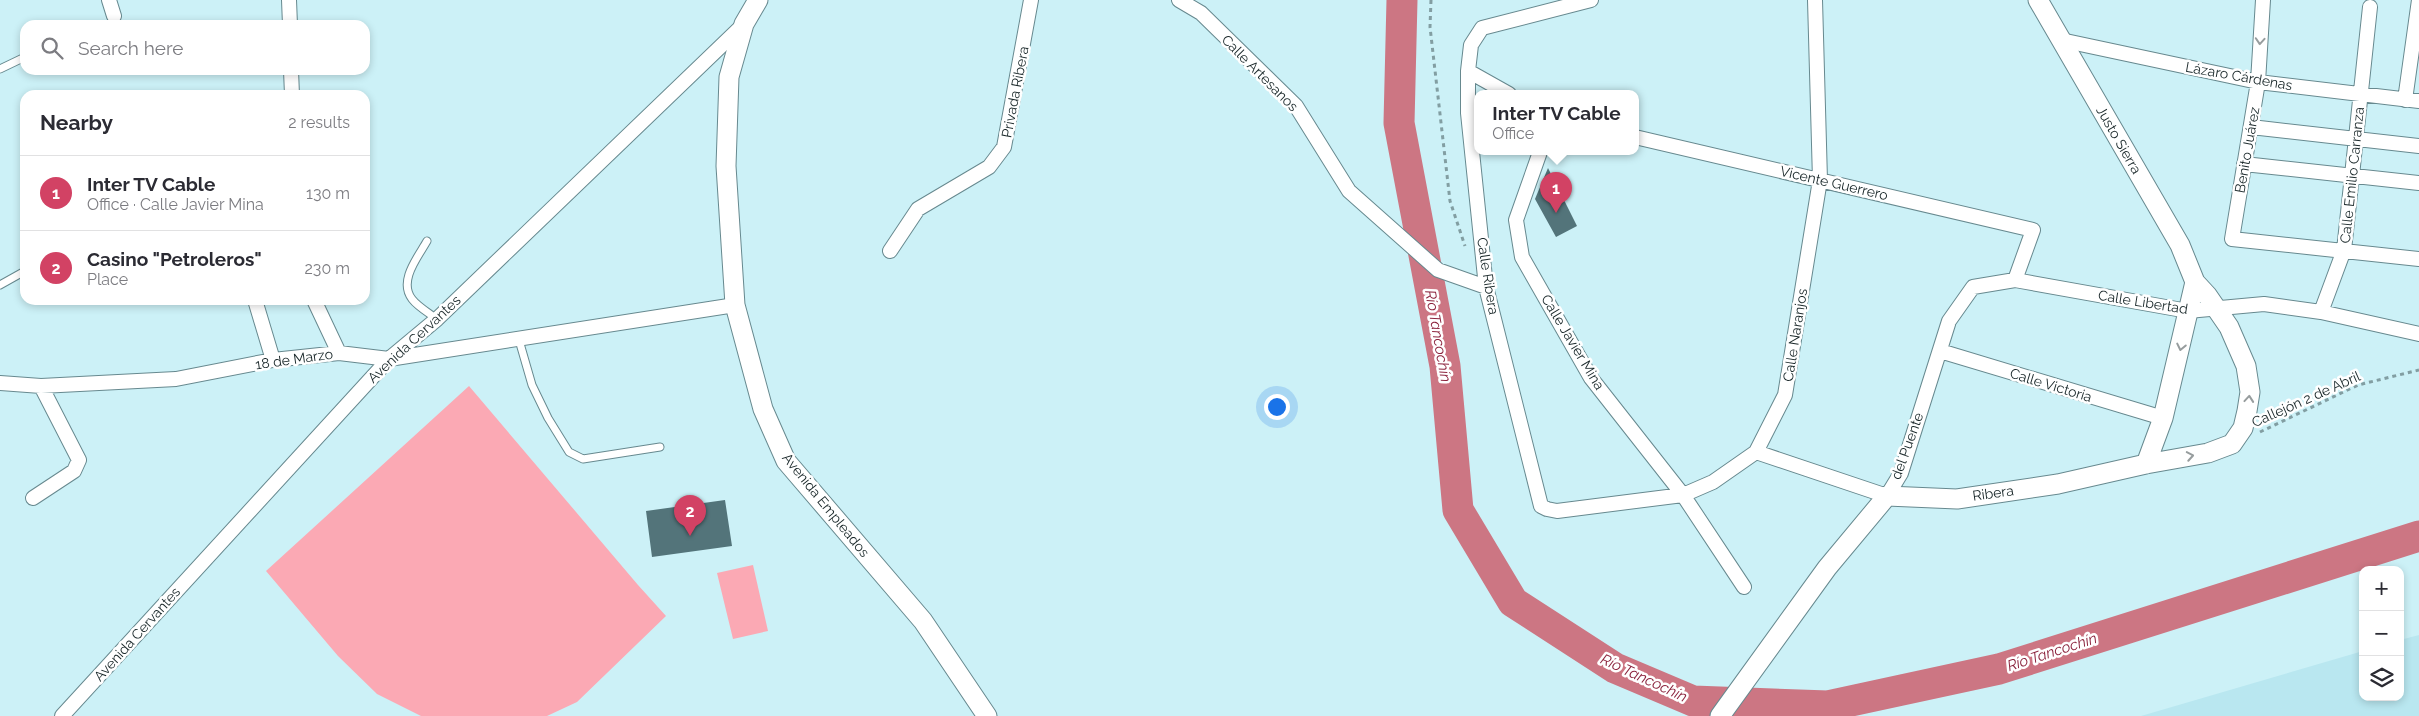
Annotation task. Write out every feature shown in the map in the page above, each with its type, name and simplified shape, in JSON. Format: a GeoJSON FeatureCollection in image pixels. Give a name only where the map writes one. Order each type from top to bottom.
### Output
{"type":"FeatureCollection","features":[{"type":"Feature","properties":{"kind":"main road","name":"Avenida Empleados"},"geometry":{"type":"LineString","coordinates":[[758,0],[744,24],[729,77],[726,157],[735,305],[763,409],[786,461],[923,621],[987,716]]}},
{"type":"Feature","properties":{"kind":"main road","name":"Justo Sierra"},"geometry":{"type":"LineString","coordinates":[[2038,0],[2180,245],[2194,282],[2218,310],[2239,346],[2246,366],[2250,392],[2243,428],[2232,444]]}},
{"type":"Feature","properties":{"kind":"main road"},"geometry":{"type":"LineString","coordinates":[[2146,464],[2163,418],[2194,282]]}},
{"type":"Feature","properties":{"kind":"main road","name":"Ribera"},"geometry":{"type":"LineString","coordinates":[[1887,496],[1957,498],[2058,484],[2146,464],[2208,453],[2232,444]]}},
{"type":"Feature","properties":{"kind":"main road","name":"del Puente"},"geometry":{"type":"LineString","coordinates":[[1720,716],[1827,568],[1887,496]]}},
{"type":"Feature","properties":{"kind":"street"},"geometry":{"type":"LineString","coordinates":[[109,0],[113,20]]}},
{"type":"Feature","properties":{"kind":"street"},"geometry":{"type":"LineString","coordinates":[[289,0],[290,20]]}},
{"type":"Feature","properties":{"kind":"street","name":"Privada Ribera"},"geometry":{"type":"LineString","coordinates":[[890,251],[918,209],[989,167],[1004,147],[1031,0]]}},
{"type":"Feature","properties":{"kind":"street","name":"Calle Artesanos"},"geometry":{"type":"LineString","coordinates":[[1179,0],[1201,13],[1296,106],[1349,191],[1438,270],[1486,287]]}},
{"type":"Feature","properties":{"kind":"street","name":"Calle Ribera"},"geometry":{"type":"LineString","coordinates":[[1557,511],[1541,506],[1486,287],[1468,113],[1468,71],[1472,45],[1482,28],[1591,0]]}},
{"type":"Feature","properties":{"kind":"street","name":"Calle Naranjos"},"geometry":{"type":"LineString","coordinates":[[1557,511],[1684,495],[1713,482],[1756,452],[1786,395],[1820,180],[1815,0]]}},
{"type":"Feature","properties":{"kind":"street","name":"Benito Juárez"},"geometry":{"type":"LineString","coordinates":[[2263,0],[2258,82],[2232,240],[2344,250]]}},
{"type":"Feature","properties":{"kind":"street"},"geometry":{"type":"LineString","coordinates":[[2412,101],[2419,0]]}},
{"type":"Feature","properties":{"kind":"street","name":"Calle Emilio Carranza"},"geometry":{"type":"LineString","coordinates":[[2321,312],[2344,250],[2370,7]]}},
{"type":"Feature","properties":{"kind":"street","name":"Avenida Cervantes"},"geometry":{"type":"LineString","coordinates":[[62,716],[389,359],[437,319],[744,24]]}},
{"type":"Feature","properties":{"kind":"street","name":"Lázaro Cárdenas"},"geometry":{"type":"LineString","coordinates":[[2061,40],[2258,82],[2412,101]]}},
{"type":"Feature","properties":{"kind":"street"},"geometry":{"type":"LineString","coordinates":[[1468,71],[1502,90]]}},
{"type":"Feature","properties":{"kind":"street"},"geometry":{"type":"LineString","coordinates":[[291,75],[292,90]]}},
{"type":"Feature","properties":{"kind":"street"},"geometry":{"type":"LineString","coordinates":[[2251,127],[2419,146]]}},
{"type":"Feature","properties":{"kind":"street","name":"Vicente Guerrero"},"geometry":{"type":"LineString","coordinates":[[1639,138],[2033,230],[2015,280]]}},
{"type":"Feature","properties":{"kind":"street","name":"Calle Javier Mina"},"geometry":{"type":"LineString","coordinates":[[1539,155],[1516,220],[1522,257],[1591,378],[1684,495],[1744,587]]}},
{"type":"Feature","properties":{"kind":"street"},"geometry":{"type":"LineString","coordinates":[[2244,164],[2419,183]]}},
{"type":"Feature","properties":{"kind":"street"},"geometry":{"type":"LineString","coordinates":[[2344,250],[2419,259]]}},
{"type":"Feature","properties":{"kind":"street","name":"Calle Libertad"},"geometry":{"type":"LineString","coordinates":[[2015,280],[2188,311],[2218,310],[2264,304],[2321,312],[2419,334]]}},
{"type":"Feature","properties":{"kind":"street","name":"del Puente"},"geometry":{"type":"LineString","coordinates":[[1887,496],[1900,474],[1949,321],[1973,287],[2015,280]]}},
{"type":"Feature","properties":{"kind":"street"},"geometry":{"type":"LineString","coordinates":[[257,305],[273,360]]}},
{"type":"Feature","properties":{"kind":"street"},"geometry":{"type":"LineString","coordinates":[[316,305],[339,353]]}},
{"type":"Feature","properties":{"kind":"street","name":"18 de Marzo"},"geometry":{"type":"LineString","coordinates":[[0,382],[41,386],[176,379],[273,360],[339,353],[389,359],[735,305]]}},
{"type":"Feature","properties":{"kind":"street","name":"Calle Victoria"},"geometry":{"type":"LineString","coordinates":[[1940,352],[2163,418]]}},
{"type":"Feature","properties":{"kind":"street"},"geometry":{"type":"LineString","coordinates":[[33,498],[74,471],[79,460],[41,386]]}},
{"type":"Feature","properties":{"kind":"street","name":"Ribera"},"geometry":{"type":"LineString","coordinates":[[1756,452],[1887,496]]}},
{"type":"Feature","properties":{"kind":"lane"},"geometry":{"type":"LineString","coordinates":[[0,69],[20,59]]}},
{"type":"Feature","properties":{"kind":"lane"},"geometry":{"type":"LineString","coordinates":[[427,242],[408,275],[407,288],[412,299],[437,319]]}},
{"type":"Feature","properties":{"kind":"lane"},"geometry":{"type":"LineString","coordinates":[[0,285],[20,274]]}},
{"type":"Feature","properties":{"kind":"lane"},"geometry":{"type":"LineString","coordinates":[[519,340],[532,384],[548,418],[569,452],[583,460],[660,447]]}},
{"type":"Feature","properties":{"kind":"path","name":"Calle Ribera"},"geometry":{"type":"LineString","coordinates":[[1431,0],[1430,27],[1450,201],[1465,247]]}},
{"type":"Feature","properties":{"kind":"path","name":"Callejón 2 de Abril"},"geometry":{"type":"LineString","coordinates":[[2259,433],[2358,385],[2419,370]]}},
{"type":"Feature","properties":{"kind":"shaded area"},"geometry":{"type":"Polygon","coordinates":[[[469,386],[666,616],[577,702],[547,716],[421,716],[377,694],[338,656],[266,571],[469,386]]]}},
{"type":"Feature","properties":{"kind":"shaded area"},"geometry":{"type":"Polygon","coordinates":[[[753,565],[768,631],[733,639],[717,573],[753,565]]]}},
{"type":"Feature","properties":{"kind":"shaded area"},"geometry":{"type":"Polygon","coordinates":[[[2419,635],[2419,716],[2141,716],[2359,652],[2359,701],[2404,701],[2404,639],[2419,635]]]}},
{"type":"Feature","properties":{"kind":"building"},"geometry":{"type":"Polygon","coordinates":[[[1548,168],[1577,226],[1556,237],[1535,199],[1548,168]]]}},
{"type":"Feature","properties":{"kind":"building"},"geometry":{"type":"Polygon","coordinates":[[[725,500],[732,546],[652,557],[646,511],[725,500]]]}},
{"type":"Feature","properties":{"kind":"waterway","name":"Río Tancochín"},"geometry":{"type":"LineString","coordinates":[[1402,0],[1399,123],[1445,366],[1458,510],[1513,602],[1615,668],[1693,701],[1828,706],[1999,669],[2419,536]]}},
{"type":"Feature","properties":{"kind":"place","name":"Inter TV Cable"},"geometry":{"type":"Point","coordinates":[1556,213]}},
{"type":"Feature","properties":{"kind":"place","name":"Casino \"Petroleros\""},"geometry":{"type":"Point","coordinates":[690,536]}}]}
